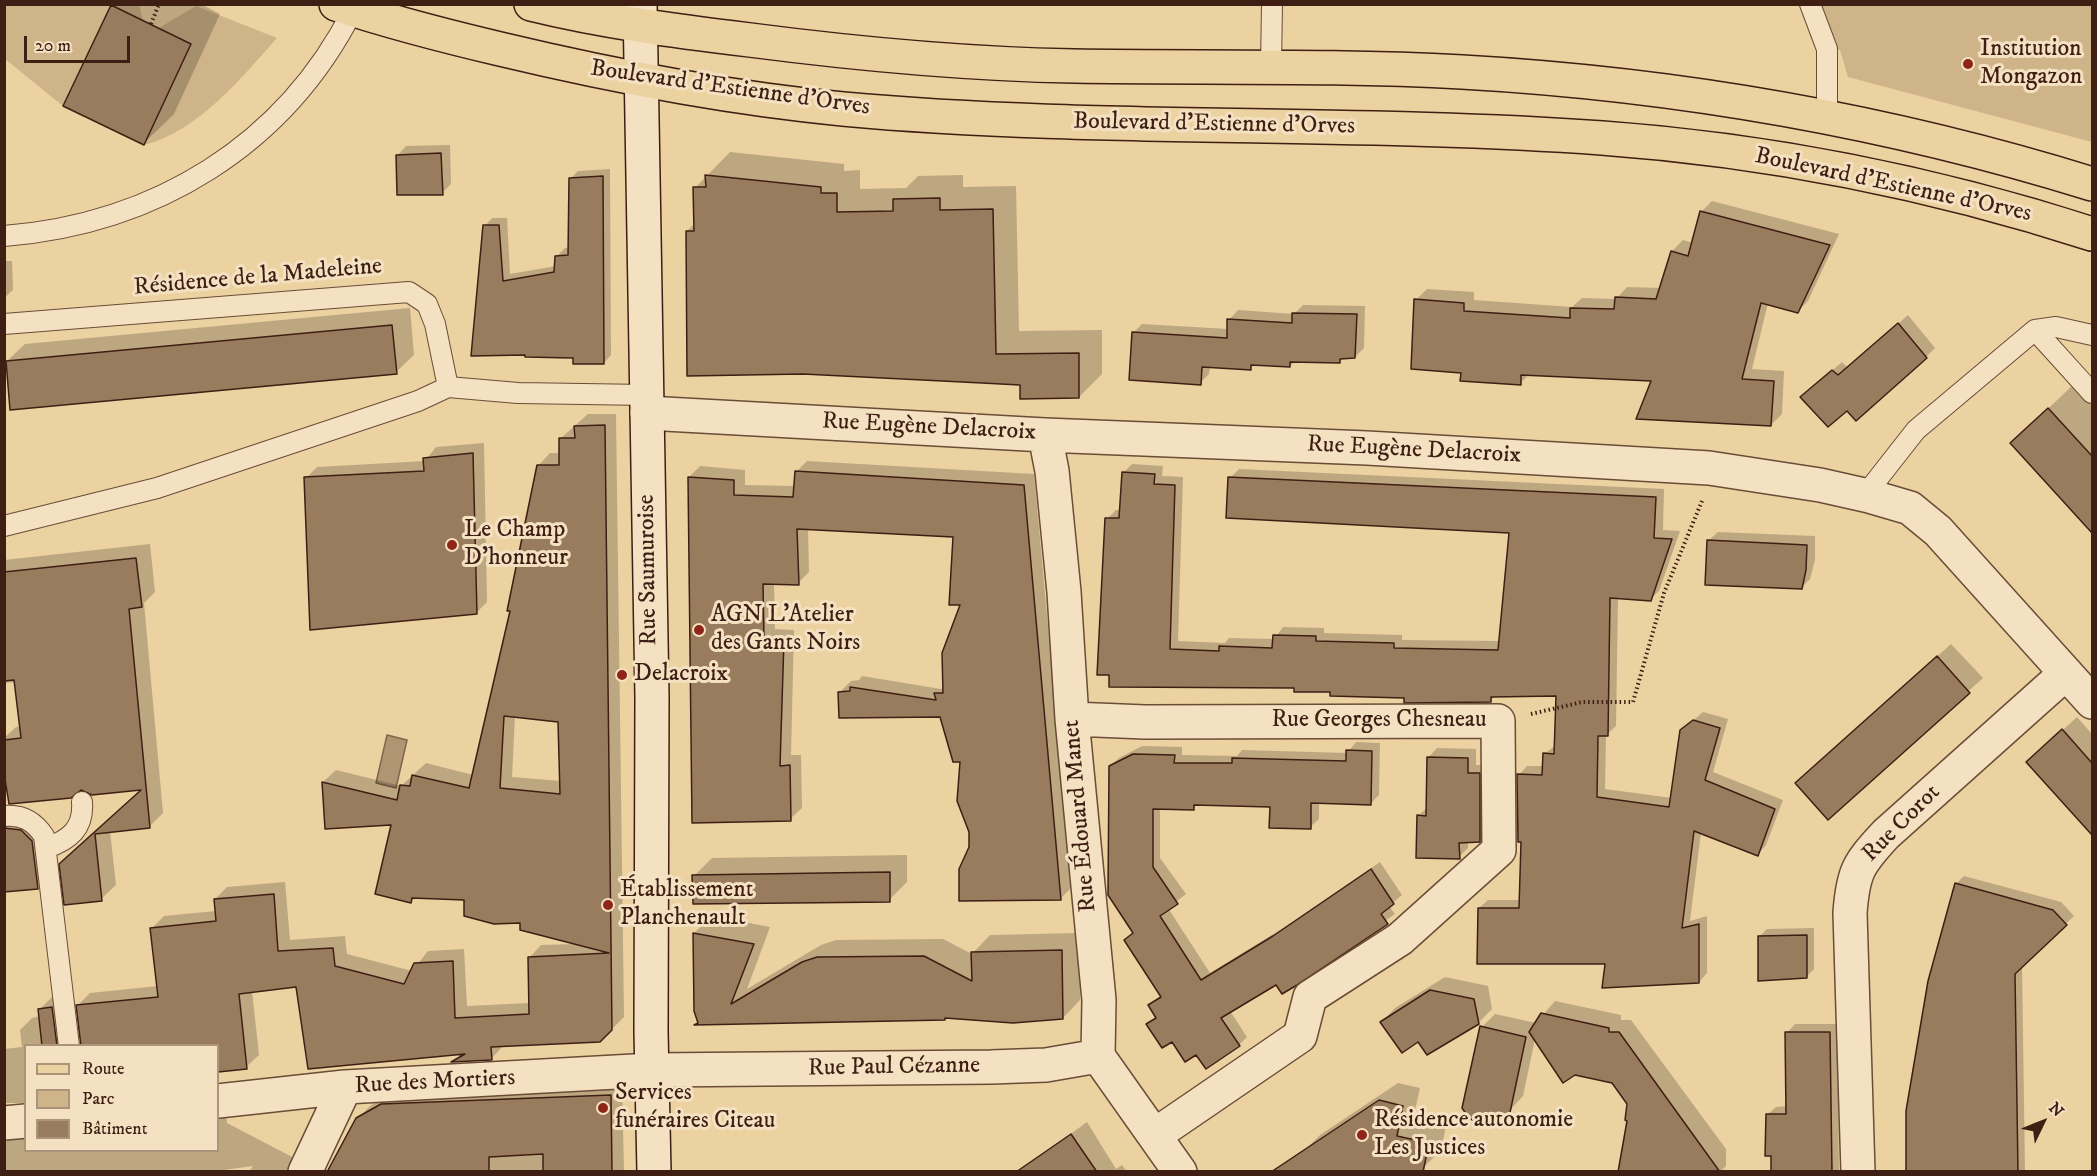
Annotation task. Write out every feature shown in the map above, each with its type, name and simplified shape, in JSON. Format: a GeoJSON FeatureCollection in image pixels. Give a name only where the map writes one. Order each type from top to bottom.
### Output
{"type":"FeatureCollection","features":[{"type":"Feature","properties":{"kind":"main road","name":"Boulevard d'Estienne d'Orves"},"geometry":{"type":"LineString","coordinates":[[531,4],[598,21],[640,16],[870,55],[965,62],[1463,72],[1718,99],[1827,118],[1953,146],[2092,184]]}},
{"type":"Feature","properties":{"kind":"main road","name":"Boulevard d'Estienne d'Orves"},"geometry":{"type":"LineString","coordinates":[[345,7],[436,34],[596,72],[843,109],[1034,120],[1464,130],[1605,138],[1719,150],[1837,169],[1944,192],[2092,234]]}},
{"type":"Feature","properties":{"kind":"street","name":"Rue Saumuroise"},"geometry":{"type":"LineString","coordinates":[[640,16],[652,697],[654,1172]]}},
{"type":"Feature","properties":{"kind":"street","name":"Rue Eugène Delacroix"},"geometry":{"type":"LineString","coordinates":[[647,404],[1045,435],[1367,448],[1709,468],[1820,485],[1910,508],[1938,531],[2092,702]]}},
{"type":"Feature","properties":{"kind":"street","name":"Rue Édouard Manet"},"geometry":{"type":"LineString","coordinates":[[1045,435],[1052,471],[1064,592],[1072,719],[1099,1000],[1098,1056]]}},
{"type":"Feature","properties":{"kind":"street","name":"Rue Corot"},"geometry":{"type":"LineString","coordinates":[[1858,1172],[1850,913],[1852,880],[1864,857],[1886,834],[2066,673]]}},
{"type":"Feature","properties":{"kind":"street","name":"Rue Georges Chesneau"},"geometry":{"type":"LineString","coordinates":[[1072,719],[1145,722],[1498,721],[1499,850],[1400,939],[1310,997],[1300,1036],[1155,1135]]}},
{"type":"Feature","properties":{"kind":"street","name":"Rue Paul Cézanne"},"geometry":{"type":"LineString","coordinates":[[652,1070],[1002,1067],[1046,1065],[1098,1056]]}},
{"type":"Feature","properties":{"kind":"street"},"geometry":{"type":"LineString","coordinates":[[1098,1056],[1180,1172]]}},
{"type":"Feature","properties":{"kind":"street","name":"Rue des Mortiers"},"geometry":{"type":"LineString","coordinates":[[219,1101],[345,1088],[652,1070]]}},
{"type":"Feature","properties":{"kind":"street"},"geometry":{"type":"LineString","coordinates":[[305,1172],[345,1088]]}},
{"type":"Feature","properties":{"kind":"street"},"geometry":{"type":"LineString","coordinates":[[4,1123],[24,1121]]}},
{"type":"Feature","properties":{"kind":"lane"},"geometry":{"type":"LineString","coordinates":[[1271,67],[1272,4]]}},
{"type":"Feature","properties":{"kind":"lane"},"geometry":{"type":"LineString","coordinates":[[1810,4],[1827,49],[1827,118]]}},
{"type":"Feature","properties":{"kind":"lane"},"geometry":{"type":"LineString","coordinates":[[4,236],[40,233],[125,212],[165,195],[203,174],[240,149],[273,120],[303,88],[336,45],[345,7]]}},
{"type":"Feature","properties":{"kind":"lane","name":"Résidence de la Madeleine"},"geometry":{"type":"LineString","coordinates":[[4,324],[410,292],[427,304],[435,324],[448,387]]}},
{"type":"Feature","properties":{"kind":"lane"},"geometry":{"type":"LineString","coordinates":[[1865,495],[1916,430],[2035,330],[2056,327],[2092,335]]}},
{"type":"Feature","properties":{"kind":"lane"},"geometry":{"type":"LineString","coordinates":[[2035,330],[2092,393]]}},
{"type":"Feature","properties":{"kind":"lane"},"geometry":{"type":"LineString","coordinates":[[4,526],[157,488],[418,401],[448,387],[647,404]]}},
{"type":"Feature","properties":{"kind":"lane"},"geometry":{"type":"LineString","coordinates":[[46,848],[63,843],[76,830],[83,816],[82,802]]}},
{"type":"Feature","properties":{"kind":"lane"},"geometry":{"type":"LineString","coordinates":[[4,816],[14,815],[27,819],[38,827],[46,848],[69,1044]]}},
{"type":"Feature","properties":{"kind":"path"},"geometry":{"type":"LineString","coordinates":[[151,24],[159,4]]}},
{"type":"Feature","properties":{"kind":"path"},"geometry":{"type":"LineString","coordinates":[[1498,721],[1582,702],[1633,702],[1664,593],[1703,497]]}},
{"type":"Feature","properties":{"kind":"green space"},"geometry":{"type":"Polygon","coordinates":[[[5,5],[139,5],[143,21],[111,6],[63,106],[5,59],[5,5]]]}},
{"type":"Feature","properties":{"kind":"green space","name":"Institution Mongazon"},"geometry":{"type":"Polygon","coordinates":[[[1800,5],[2092,5],[2092,142],[1848,77],[1840,50],[1816,48],[1800,5]]]}},
{"type":"Feature","properties":{"kind":"green space"},"geometry":{"type":"Polygon","coordinates":[[[196,6],[277,38],[234,86],[201,116],[164,138],[144,145],[191,44],[159,28],[196,6]]]}},
{"type":"Feature","properties":{"kind":"shaded area"},"geometry":{"type":"Polygon","coordinates":[[[387,735],[407,740],[396,788],[376,783],[387,735]]]}},
{"type":"Feature","properties":{"kind":"building"},"geometry":{"type":"Polygon","coordinates":[[[111,5],[191,44],[144,145],[63,106],[111,5]]]}},
{"type":"Feature","properties":{"kind":"building"},"geometry":{"type":"Polygon","coordinates":[[[441,153],[443,195],[397,195],[396,155],[441,153]]]}},
{"type":"Feature","properties":{"kind":"building"},"geometry":{"type":"Polygon","coordinates":[[[705,175],[821,187],[821,193],[837,193],[837,212],[893,211],[893,199],[940,198],[940,210],[993,209],[996,354],[1079,353],[1079,398],[1020,399],[1020,385],[803,374],[687,376],[686,231],[694,231],[693,187],[706,187],[705,175]]]}},
{"type":"Feature","properties":{"kind":"building"},"geometry":{"type":"Polygon","coordinates":[[[603,176],[604,364],[573,364],[573,358],[525,357],[525,355],[471,356],[483,225],[499,225],[503,281],[554,272],[555,256],[568,255],[569,178],[603,176]]]}},
{"type":"Feature","properties":{"kind":"building"},"geometry":{"type":"Polygon","coordinates":[[[1700,211],[1830,245],[1798,313],[1761,303],[1742,379],[1774,381],[1771,426],[1636,419],[1651,381],[1521,375],[1521,385],[1460,381],[1461,373],[1411,369],[1414,299],[1464,303],[1464,311],[1570,318],[1570,308],[1614,309],[1615,297],[1656,299],[1671,251],[1688,256],[1700,211]]]}},
{"type":"Feature","properties":{"kind":"building"},"geometry":{"type":"Polygon","coordinates":[[[1292,313],[1357,314],[1355,358],[1340,359],[1340,363],[1290,362],[1290,367],[1251,365],[1251,370],[1202,367],[1201,385],[1129,380],[1132,332],[1227,338],[1227,319],[1292,323],[1292,313]]]}},
{"type":"Feature","properties":{"kind":"building"},"geometry":{"type":"Polygon","coordinates":[[[1898,323],[1927,358],[1856,421],[1847,411],[1828,427],[1800,397],[1832,370],[1838,375],[1898,323]]]}},
{"type":"Feature","properties":{"kind":"building"},"geometry":{"type":"Polygon","coordinates":[[[392,325],[397,374],[10,410],[6,361],[392,325]]]}},
{"type":"Feature","properties":{"kind":"building"},"geometry":{"type":"Polygon","coordinates":[[[2048,408],[2092,456],[2092,533],[2010,443],[2048,408]]]}},
{"type":"Feature","properties":{"kind":"building"},"geometry":{"type":"Polygon","coordinates":[[[605,425],[612,1030],[600,1042],[491,1047],[492,1060],[451,1062],[465,1054],[308,1069],[296,987],[239,994],[247,1069],[219,1072],[219,1044],[81,1044],[76,1005],[158,997],[150,928],[216,921],[214,899],[274,894],[278,951],[333,948],[335,966],[404,984],[414,963],[453,961],[455,1018],[529,1014],[528,957],[609,953],[520,930],[520,923],[494,924],[464,916],[464,900],[412,898],[411,903],[375,894],[391,825],[325,829],[322,782],[397,800],[400,785],[410,786],[412,775],[469,788],[510,611],[507,611],[537,465],[559,465],[559,438],[575,438],[574,426],[605,425]],[[504,716],[500,788],[560,794],[558,722],[504,716]]]}},
{"type":"Feature","properties":{"kind":"building"},"geometry":{"type":"Polygon","coordinates":[[[473,453],[477,614],[310,630],[304,477],[424,471],[423,458],[473,453]]]}},
{"type":"Feature","properties":{"kind":"building"},"geometry":{"type":"Polygon","coordinates":[[[795,471],[1024,485],[1061,900],[959,901],[959,869],[969,847],[969,832],[957,801],[960,762],[953,762],[940,717],[839,718],[838,692],[850,691],[850,687],[936,700],[934,693],[943,693],[942,653],[960,605],[949,605],[953,537],[797,529],[799,585],[763,584],[764,640],[784,640],[780,766],[790,765],[791,821],[692,823],[688,477],[734,480],[734,495],[793,497],[795,471]]]}},
{"type":"Feature","properties":{"kind":"building"},"geometry":{"type":"Polygon","coordinates":[[[1122,472],[1155,474],[1154,484],[1175,485],[1170,649],[1219,651],[1219,646],[1272,648],[1273,635],[1316,636],[1316,641],[1394,643],[1394,648],[1498,650],[1509,533],[1226,518],[1228,477],[1656,497],[1654,538],[1672,539],[1651,601],[1610,598],[1608,736],[1598,736],[1597,797],[1669,807],[1680,730],[1693,720],[1720,728],[1705,780],[1775,809],[1758,856],[1694,831],[1682,928],[1699,924],[1699,983],[1602,988],[1605,964],[1477,964],[1478,908],[1519,908],[1521,842],[1518,842],[1517,774],[1542,775],[1543,753],[1554,754],[1556,696],[1491,697],[1491,702],[1404,703],[1404,698],[1330,696],[1330,692],[1294,692],[1294,688],[1109,687],[1109,675],[1097,675],[1105,518],[1119,518],[1122,472]]]}},
{"type":"Feature","properties":{"kind":"building"},"geometry":{"type":"Polygon","coordinates":[[[1707,540],[1807,545],[1806,570],[1802,589],[1705,585],[1707,540]]]}},
{"type":"Feature","properties":{"kind":"building"},"geometry":{"type":"Polygon","coordinates":[[[136,558],[142,607],[129,609],[150,828],[95,834],[102,901],[64,905],[59,864],[141,790],[92,795],[81,790],[71,798],[9,804],[4,773],[4,740],[21,738],[14,680],[4,681],[4,572],[136,558]]]}},
{"type":"Feature","properties":{"kind":"building"},"geometry":{"type":"Polygon","coordinates":[[[1937,656],[1970,693],[1828,820],[1795,783],[1937,656]]]}},
{"type":"Feature","properties":{"kind":"building"},"geometry":{"type":"Polygon","coordinates":[[[2062,729],[2092,763],[2092,835],[2026,762],[2062,729]]]}},
{"type":"Feature","properties":{"kind":"building"},"geometry":{"type":"Polygon","coordinates":[[[1346,750],[1372,751],[1371,805],[1311,803],[1311,829],[1269,828],[1270,807],[1194,805],[1194,810],[1153,809],[1153,867],[1178,904],[1160,916],[1201,980],[1273,936],[1371,869],[1394,904],[1381,914],[1388,924],[1297,985],[1282,994],[1276,985],[1221,1018],[1240,1046],[1206,1069],[1196,1055],[1185,1062],[1172,1042],[1162,1048],[1146,1024],[1156,1018],[1148,1005],[1161,997],[1124,940],[1133,933],[1108,895],[1109,766],[1133,754],[1175,755],[1174,763],[1232,763],[1232,758],[1346,761],[1346,750]]]}},
{"type":"Feature","properties":{"kind":"building"},"geometry":{"type":"Polygon","coordinates":[[[1427,757],[1468,758],[1468,773],[1480,773],[1480,842],[1459,843],[1460,859],[1416,858],[1417,815],[1426,816],[1427,757]]]}},
{"type":"Feature","properties":{"kind":"building"},"geometry":{"type":"Polygon","coordinates":[[[4,828],[21,830],[32,841],[38,889],[4,892],[4,828]]]}},
{"type":"Feature","properties":{"kind":"building"},"geometry":{"type":"Polygon","coordinates":[[[890,872],[890,902],[693,904],[692,875],[890,872]]]}},
{"type":"Feature","properties":{"kind":"building"},"geometry":{"type":"Polygon","coordinates":[[[1955,883],[2053,910],[2067,925],[2015,974],[2018,1172],[1906,1172],[1906,1111],[1928,981],[1955,883]]]}},
{"type":"Feature","properties":{"kind":"building"},"geometry":{"type":"Polygon","coordinates":[[[693,933],[754,944],[731,1004],[802,962],[817,957],[924,956],[972,981],[971,952],[1062,950],[1063,1019],[1013,1023],[945,1018],[945,1020],[694,1025],[698,1023],[694,1011],[693,933]]]}},
{"type":"Feature","properties":{"kind":"building"},"geometry":{"type":"Polygon","coordinates":[[[1807,935],[1807,978],[1758,981],[1758,936],[1807,935]]]}},
{"type":"Feature","properties":{"kind":"building"},"geometry":{"type":"Polygon","coordinates":[[[1430,990],[1474,999],[1479,1024],[1427,1055],[1418,1042],[1402,1053],[1380,1022],[1430,990]]]}},
{"type":"Feature","properties":{"kind":"building"},"geometry":{"type":"Polygon","coordinates":[[[52,1007],[57,1044],[42,1044],[38,1009],[52,1007]]]}},
{"type":"Feature","properties":{"kind":"building"},"geometry":{"type":"Polygon","coordinates":[[[1541,1013],[1609,1028],[1609,1032],[1619,1032],[1720,1172],[1618,1172],[1627,1121],[1625,1120],[1627,1104],[1612,1083],[1575,1075],[1563,1083],[1529,1032],[1541,1013]]]}},
{"type":"Feature","properties":{"kind":"building"},"geometry":{"type":"Polygon","coordinates":[[[1480,1026],[1526,1037],[1508,1122],[1484,1126],[1469,1118],[1462,1108],[1480,1026]]]}},
{"type":"Feature","properties":{"kind":"building"},"geometry":{"type":"Polygon","coordinates":[[[1785,1032],[1830,1032],[1832,1172],[1771,1172],[1771,1156],[1765,1156],[1766,1114],[1786,1114],[1785,1032]]]}},
{"type":"Feature","properties":{"kind":"building"},"geometry":{"type":"Polygon","coordinates":[[[611,1095],[612,1172],[543,1172],[543,1154],[489,1157],[489,1172],[327,1172],[356,1118],[381,1104],[611,1095]]]}},
{"type":"Feature","properties":{"kind":"building","name":"Résidence autonomie Les Justices"},"geometry":{"type":"Polygon","coordinates":[[[1379,1100],[1403,1106],[1397,1136],[1429,1143],[1423,1172],[1271,1172],[1379,1100]]]}},
{"type":"Feature","properties":{"kind":"building"},"geometry":{"type":"Polygon","coordinates":[[[1071,1134],[1097,1172],[1016,1172],[1071,1134]]]}},
{"type":"Feature","properties":{"kind":"place","name":"Institution Mongazon"},"geometry":{"type":"Point","coordinates":[1968,64]}},
{"type":"Feature","properties":{"kind":"place","name":"Le Champ D'honneur"},"geometry":{"type":"Point","coordinates":[452,545]}},
{"type":"Feature","properties":{"kind":"place","name":"AGN L'Atelier des Gants Noirs"},"geometry":{"type":"Point","coordinates":[699,630]}},
{"type":"Feature","properties":{"kind":"place","name":"Delacroix"},"geometry":{"type":"Point","coordinates":[622,675]}},
{"type":"Feature","properties":{"kind":"place","name":"Établissement Planchenault"},"geometry":{"type":"Point","coordinates":[608,905]}},
{"type":"Feature","properties":{"kind":"place","name":"Services funéraires Citeau"},"geometry":{"type":"Point","coordinates":[603,1108]}},
{"type":"Feature","properties":{"kind":"place","name":"Résidence autonomie Les Justices"},"geometry":{"type":"Point","coordinates":[1362,1135]}}]}
